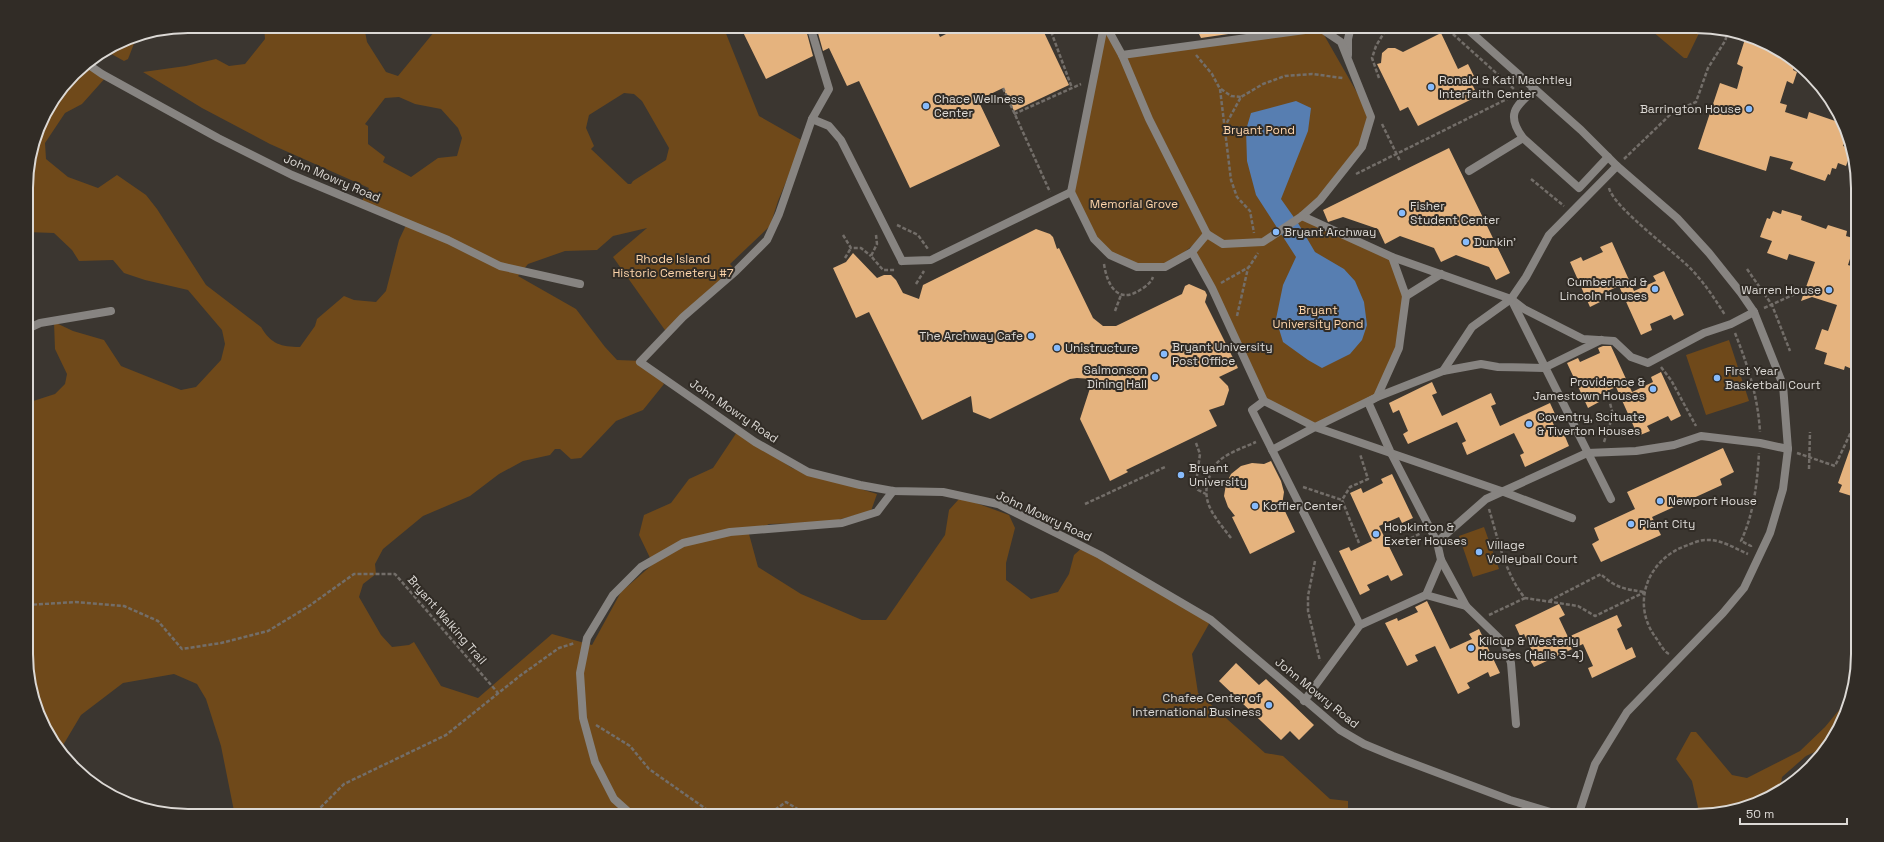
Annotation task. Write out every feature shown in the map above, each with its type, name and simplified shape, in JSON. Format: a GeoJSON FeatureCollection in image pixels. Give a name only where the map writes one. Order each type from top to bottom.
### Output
{"type":"FeatureCollection","features":[{"type":"Feature","properties":{"kind":"street","name":"John Mowry Road"},"geometry":{"type":"LineString","coordinates":[[812,33],[829,89],[812,119],[779,214],[767,240],[736,271],[683,317],[640,362],[756,442],[808,472],[893,492],[943,492],[998,504],[1049,529],[1100,555],[1211,620],[1304,701],[1340,730],[1364,744],[1510,800],[1540,809]]}},
{"type":"Feature","properties":{"kind":"street"},"geometry":{"type":"LineString","coordinates":[[1104,33],[1071,192],[1094,239],[1110,255],[1137,267],[1165,267],[1192,252],[1207,234]]}},
{"type":"Feature","properties":{"kind":"street"},"geometry":{"type":"LineString","coordinates":[[1109,33],[1122,55],[1149,119],[1207,234],[1223,244],[1259,242],[1276,234],[1302,216],[1320,200],[1362,147],[1371,117],[1341,42],[1330,33]]}},
{"type":"Feature","properties":{"kind":"street"},"geometry":{"type":"LineString","coordinates":[[1122,55],[1282,33]]}},
{"type":"Feature","properties":{"kind":"street"},"geometry":{"type":"LineString","coordinates":[[1348,58],[1349,33]]}},
{"type":"Feature","properties":{"kind":"street"},"geometry":{"type":"LineString","coordinates":[[1472,33],[1617,166],[1677,218],[1714,259],[1742,293],[1754,312],[1783,385],[1788,449],[1783,489],[1770,533],[1744,588],[1723,613],[1627,712],[1595,764],[1580,809]]}},
{"type":"Feature","properties":{"kind":"street","name":"John Mowry Road"},"geometry":{"type":"LineString","coordinates":[[92,67],[218,138],[292,175],[448,240],[500,266],[580,284]]}},
{"type":"Feature","properties":{"kind":"street"},"geometry":{"type":"LineString","coordinates":[[1535,90],[1517,105],[1512,119],[1517,131],[1523,138],[1579,188],[1608,157]]}},
{"type":"Feature","properties":{"kind":"street"},"geometry":{"type":"LineString","coordinates":[[812,119],[830,126],[841,140],[902,261],[931,260],[1071,192]]}},
{"type":"Feature","properties":{"kind":"street"},"geometry":{"type":"LineString","coordinates":[[1469,171],[1523,138]]}},
{"type":"Feature","properties":{"kind":"street"},"geometry":{"type":"LineString","coordinates":[[1443,371],[1472,327],[1511,299],[1526,277],[1549,235],[1617,166]]}},
{"type":"Feature","properties":{"kind":"street"},"geometry":{"type":"LineString","coordinates":[[1302,216],[1392,257],[1511,299],[1524,309],[1583,339],[1614,341],[1631,356],[1648,363],[1704,333],[1731,324],[1754,312]]}},
{"type":"Feature","properties":{"kind":"street"},"geometry":{"type":"LineString","coordinates":[[1192,252],[1212,288],[1264,401],[1315,427],[1390,451],[1572,518]]}},
{"type":"Feature","properties":{"kind":"street"},"geometry":{"type":"LineString","coordinates":[[1377,397],[1399,348],[1406,296],[1392,257]]}},
{"type":"Feature","properties":{"kind":"street"},"geometry":{"type":"LineString","coordinates":[[1406,296],[1441,274]]}},
{"type":"Feature","properties":{"kind":"street"},"geometry":{"type":"LineString","coordinates":[[1511,299],[1586,453],[1611,499]]}},
{"type":"Feature","properties":{"kind":"street"},"geometry":{"type":"LineString","coordinates":[[33,326],[40,323],[111,311]]}},
{"type":"Feature","properties":{"kind":"street"},"geometry":{"type":"LineString","coordinates":[[1272,450],[1377,397],[1443,371],[1481,364],[1498,367],[1544,368],[1602,340]]}},
{"type":"Feature","properties":{"kind":"street"},"geometry":{"type":"LineString","coordinates":[[1264,401],[1252,410],[1360,625]]}},
{"type":"Feature","properties":{"kind":"street"},"geometry":{"type":"LineString","coordinates":[[1368,402],[1390,451],[1437,542],[1441,560],[1466,606],[1504,643],[1510,663],[1516,724]]}},
{"type":"Feature","properties":{"kind":"street"},"geometry":{"type":"LineString","coordinates":[[1437,542],[1486,499],[1586,453],[1636,451],[1674,445],[1701,436],[1760,442],[1788,449]]}},
{"type":"Feature","properties":{"kind":"street"},"geometry":{"type":"LineString","coordinates":[[625,809],[614,799],[595,762],[583,718],[580,673],[587,638],[613,595],[641,567],[683,543],[730,532],[842,523],[877,512],[893,492]]}},
{"type":"Feature","properties":{"kind":"street"},"geometry":{"type":"LineString","coordinates":[[1426,595],[1441,560]]}},
{"type":"Feature","properties":{"kind":"street"},"geometry":{"type":"LineString","coordinates":[[1304,701],[1360,625],[1426,595],[1466,606]]}},
{"type":"Feature","properties":{"kind":"path"},"geometry":{"type":"LineString","coordinates":[[1052,33],[1072,88]]}},
{"type":"Feature","properties":{"kind":"path"},"geometry":{"type":"LineString","coordinates":[[1380,78],[1372,58],[1376,46],[1384,33]]}},
{"type":"Feature","properties":{"kind":"path"},"geometry":{"type":"LineString","coordinates":[[1353,175],[1514,96],[1514,89],[1452,33]]}},
{"type":"Feature","properties":{"kind":"path"},"geometry":{"type":"LineString","coordinates":[[1617,166],[1673,112],[1696,102],[1708,68],[1727,36]]}},
{"type":"Feature","properties":{"kind":"path"},"geometry":{"type":"LineString","coordinates":[[1189,47],[1212,74],[1220,89],[1231,180],[1237,197],[1250,211],[1259,242],[1254,260],[1248,267],[1212,288]]}},
{"type":"Feature","properties":{"kind":"path"},"geometry":{"type":"LineString","coordinates":[[1224,129],[1240,97],[1263,84],[1284,76],[1312,74],[1356,79]]}},
{"type":"Feature","properties":{"kind":"path"},"geometry":{"type":"LineString","coordinates":[[1014,114],[1094,78]]}},
{"type":"Feature","properties":{"kind":"path"},"geometry":{"type":"LineString","coordinates":[[1003,88],[1054,201]]}},
{"type":"Feature","properties":{"kind":"path"},"geometry":{"type":"LineString","coordinates":[[1220,89],[1231,96],[1240,97]]}},
{"type":"Feature","properties":{"kind":"path"},"geometry":{"type":"LineString","coordinates":[[1382,124],[1400,161]]}},
{"type":"Feature","properties":{"kind":"path"},"geometry":{"type":"LineString","coordinates":[[1531,179],[1571,212]]}},
{"type":"Feature","properties":{"kind":"path"},"geometry":{"type":"LineString","coordinates":[[893,222],[918,236],[926,245],[931,260],[916,284]]}},
{"type":"Feature","properties":{"kind":"path"},"geometry":{"type":"LineString","coordinates":[[843,235],[850,248]]}},
{"type":"Feature","properties":{"kind":"path"},"geometry":{"type":"LineString","coordinates":[[850,248],[861,248],[872,256]]}},
{"type":"Feature","properties":{"kind":"path"},"geometry":{"type":"LineString","coordinates":[[845,258],[850,248]]}},
{"type":"Feature","properties":{"kind":"path"},"geometry":{"type":"LineString","coordinates":[[1110,255],[1104,264],[1106,275],[1111,287],[1121,295],[1132,295],[1143,289],[1153,280],[1156,267]]}},
{"type":"Feature","properties":{"kind":"path"},"geometry":{"type":"LineString","coordinates":[[1233,334],[1248,267]]}},
{"type":"Feature","properties":{"kind":"path"},"geometry":{"type":"LineString","coordinates":[[1747,269],[1772,305],[1790,352]]}},
{"type":"Feature","properties":{"kind":"path"},"geometry":{"type":"LineString","coordinates":[[1754,312],[1795,294]]}},
{"type":"Feature","properties":{"kind":"path"},"geometry":{"type":"LineString","coordinates":[[1115,311],[1121,295]]}},
{"type":"Feature","properties":{"kind":"path"},"geometry":{"type":"LineString","coordinates":[[1648,363],[1660,366],[1671,380],[1701,436]]}},
{"type":"Feature","properties":{"kind":"path"},"geometry":{"type":"LineString","coordinates":[[1599,452],[1608,434],[1613,415],[1610,403]]}},
{"type":"Feature","properties":{"kind":"path"},"geometry":{"type":"LineString","coordinates":[[1809,469],[1810,432]]}},
{"type":"Feature","properties":{"kind":"path"},"geometry":{"type":"LineString","coordinates":[[1788,449],[1835,466],[1851,432]]}},
{"type":"Feature","properties":{"kind":"path"},"geometry":{"type":"LineString","coordinates":[[1231,538],[1214,515],[1206,501],[1205,487],[1211,470],[1221,459],[1266,437]]}},
{"type":"Feature","properties":{"kind":"path"},"geometry":{"type":"LineString","coordinates":[[1342,500],[1350,487],[1368,479],[1361,459],[1359,441]]}},
{"type":"Feature","properties":{"kind":"path"},"geometry":{"type":"LineString","coordinates":[[1196,443],[1200,454],[1196,483],[1198,490],[1206,494]]}},
{"type":"Feature","properties":{"kind":"path"},"geometry":{"type":"LineString","coordinates":[[1085,504],[1165,466]]}},
{"type":"Feature","properties":{"kind":"path"},"geometry":{"type":"LineString","coordinates":[[1290,483],[1342,500]]}},
{"type":"Feature","properties":{"kind":"path"},"geometry":{"type":"LineString","coordinates":[[1486,499],[1508,570],[1516,587],[1525,598]]}},
{"type":"Feature","properties":{"kind":"path"},"geometry":{"type":"LineString","coordinates":[[1342,500],[1359,543]]}},
{"type":"Feature","properties":{"kind":"path"},"geometry":{"type":"LineString","coordinates":[[1400,544],[1430,529]]}},
{"type":"Feature","properties":{"kind":"path"},"geometry":{"type":"LineString","coordinates":[[1319,542],[1308,596],[1308,611],[1323,675]]}},
{"type":"Feature","properties":{"kind":"path","name":"Bryant Walking Trail"},"geometry":{"type":"LineString","coordinates":[[33,605],[75,602],[124,606],[158,620],[182,649],[221,643],[268,631],[309,606],[354,574],[394,574],[498,693]]}},
{"type":"Feature","properties":{"kind":"path"},"geometry":{"type":"LineString","coordinates":[[1479,619],[1525,598],[1578,606],[1595,616],[1645,592],[1624,589],[1611,584],[1601,574],[1549,601]]}},
{"type":"Feature","properties":{"kind":"path"},"geometry":{"type":"LineString","coordinates":[[319,809],[344,784],[446,736],[498,693],[559,648],[587,638]]}},
{"type":"Feature","properties":{"kind":"path"},"geometry":{"type":"LineString","coordinates":[[583,718],[608,731],[630,746],[648,769],[706,809]]}},
{"type":"Feature","properties":{"kind":"path"},"geometry":{"type":"LineString","coordinates":[[776,809],[786,802],[798,809]]}},
{"type":"Feature","properties":{"kind":"green space","name":"Rhode Island Historic Cemetery #7"},"geometry":{"type":"Polygon","coordinates":[[[265,33],[365,33],[367,42],[386,72],[398,76],[433,33],[726,33],[759,116],[803,141],[778,201],[770,226],[730,264],[736,271],[667,333],[613,257],[647,228],[613,236],[597,250],[565,251],[528,264],[518,276],[576,309],[605,347],[617,360],[643,361],[664,384],[643,410],[616,421],[581,458],[571,459],[560,449],[555,449],[550,455],[523,461],[499,474],[470,496],[423,516],[383,549],[375,564],[376,574],[363,584],[359,597],[381,635],[392,647],[409,645],[414,642],[441,686],[478,698],[552,634],[592,645],[621,592],[653,564],[639,535],[644,515],[671,503],[689,479],[713,468],[737,432],[792,468],[877,494],[871,511],[830,522],[769,524],[749,534],[758,567],[801,594],[862,620],[886,620],[945,535],[949,510],[959,499],[965,499],[1009,515],[1015,528],[1006,563],[1006,580],[1031,599],[1058,592],[1069,574],[1074,555],[1084,546],[1210,622],[1192,654],[1198,693],[1265,753],[1283,756],[1330,799],[1348,801],[1348,809],[234,809],[221,746],[206,699],[197,684],[174,674],[123,683],[81,715],[63,745],[49,722],[41,704],[33,664],[33,401],[55,394],[65,384],[67,374],[55,349],[54,322],[73,331],[104,340],[121,366],[181,390],[196,387],[221,360],[225,344],[222,330],[188,290],[145,280],[124,273],[113,260],[79,261],[72,250],[54,233],[33,232],[34,168],[41,138],[59,102],[78,78],[93,65],[107,76],[82,104],[65,113],[45,143],[46,159],[68,177],[98,188],[117,175],[146,195],[157,209],[206,285],[261,327],[273,341],[282,345],[300,347],[315,326],[317,319],[344,296],[354,300],[376,302],[386,291],[399,240],[407,223],[362,201],[369,188],[270,144],[202,108],[143,72],[186,66],[216,59],[229,66],[245,64],[265,39],[265,33]],[[624,93],[589,115],[586,128],[594,146],[591,149],[628,184],[631,184],[633,181],[666,160],[669,148],[642,101],[634,94],[624,93]],[[399,97],[385,98],[365,124],[368,126],[368,144],[385,157],[383,162],[411,177],[438,158],[457,156],[462,138],[458,128],[441,109],[415,104],[399,97]]]}},
{"type":"Feature","properties":{"kind":"green space"},"geometry":{"type":"Polygon","coordinates":[[[1103,33],[1109,33],[1123,55],[1284,33],[1323,33],[1371,117],[1362,147],[1302,216],[1392,257],[1406,296],[1399,348],[1377,397],[1315,427],[1264,401],[1192,252],[1205,236],[1165,267],[1137,267],[1110,255],[1094,239],[1071,192],[1103,33]]]}},
{"type":"Feature","properties":{"kind":"green space"},"geometry":{"type":"Polygon","coordinates":[[[1654,33],[1699,33],[1687,58],[1684,58],[1654,33]]]}},
{"type":"Feature","properties":{"kind":"green space"},"geometry":{"type":"Polygon","coordinates":[[[134,43],[128,59],[124,61],[111,54],[134,43]]]}},
{"type":"Feature","properties":{"kind":"green space","name":"First Year Basketball Court"},"geometry":{"type":"Polygon","coordinates":[[[1729,340],[1749,401],[1706,415],[1686,355],[1729,340]]]}},
{"type":"Feature","properties":{"kind":"green space","name":"Village Volleyball Court"},"geometry":{"type":"Polygon","coordinates":[[[1484,527],[1499,569],[1473,577],[1459,536],[1484,527]]]}},
{"type":"Feature","properties":{"kind":"green space"},"geometry":{"type":"Polygon","coordinates":[[[1842,707],[1825,740],[1816,751],[1806,756],[1782,777],[1781,784],[1764,793],[1736,804],[1716,808],[1698,809],[1692,781],[1676,759],[1691,732],[1696,732],[1732,775],[1747,778],[1800,751],[1825,727],[1842,707]]]}},
{"type":"Feature","properties":{"kind":"water"},"geometry":{"type":"Polygon","coordinates":[[[1296,101],[1311,108],[1308,131],[1281,199],[1298,223],[1315,252],[1344,269],[1355,281],[1364,302],[1367,325],[1362,340],[1350,354],[1322,368],[1283,342],[1276,319],[1283,285],[1296,257],[1256,195],[1247,161],[1246,130],[1251,113],[1296,101]]]}},
{"type":"Feature","properties":{"kind":"building"},"geometry":{"type":"Polygon","coordinates":[[[743,33],[807,33],[813,56],[766,79],[743,33]]]}},
{"type":"Feature","properties":{"kind":"building","name":"Chace Wellness Center"},"geometry":{"type":"Polygon","coordinates":[[[818,33],[938,33],[940,37],[948,33],[1044,33],[1069,85],[1014,111],[1003,88],[978,100],[1000,146],[910,188],[859,81],[847,86],[829,48],[823,51],[818,33]]]}},
{"type":"Feature","properties":{"kind":"building"},"geometry":{"type":"Polygon","coordinates":[[[1198,33],[1235,33],[1201,38],[1198,33]]]}},
{"type":"Feature","properties":{"kind":"building","name":"Ronald & Kati Machtley Interfaith Center"},"geometry":{"type":"Polygon","coordinates":[[[1441,33],[1458,69],[1468,64],[1474,76],[1469,78],[1478,96],[1418,126],[1408,107],[1400,111],[1377,64],[1381,63],[1382,53],[1388,48],[1395,48],[1403,52],[1441,33]]]}},
{"type":"Feature","properties":{"kind":"building","name":"Barrington House"},"geometry":{"type":"Polygon","coordinates":[[[1745,41],[1782,59],[1794,68],[1793,70],[1797,72],[1793,84],[1787,81],[1780,103],[1787,105],[1785,112],[1807,119],[1809,112],[1835,121],[1843,138],[1844,143],[1843,146],[1846,148],[1848,159],[1846,166],[1838,163],[1836,169],[1832,168],[1830,175],[1828,174],[1825,181],[1790,169],[1793,162],[1770,156],[1766,171],[1698,149],[1720,83],[1737,89],[1743,67],[1737,64],[1745,41]]]}},
{"type":"Feature","properties":{"kind":"building","name":"Fisher Student Center"},"geometry":{"type":"Polygon","coordinates":[[[1449,148],[1510,273],[1496,280],[1489,267],[1456,255],[1441,262],[1434,248],[1400,236],[1385,244],[1378,229],[1343,217],[1328,222],[1323,210],[1449,148]]]}},
{"type":"Feature","properties":{"kind":"building","name":"Warren House"},"geometry":{"type":"Polygon","coordinates":[[[1782,210],[1802,216],[1801,220],[1826,229],[1828,225],[1847,231],[1846,236],[1851,237],[1851,256],[1848,265],[1851,266],[1851,369],[1845,366],[1844,370],[1824,364],[1827,353],[1815,349],[1822,329],[1828,331],[1837,305],[1812,297],[1801,301],[1815,262],[1789,254],[1787,260],[1767,253],[1772,241],[1760,237],[1767,218],[1770,219],[1773,211],[1781,214],[1782,210]]]}},
{"type":"Feature","properties":{"kind":"building","name":"Unistructure"},"geometry":{"type":"Polygon","coordinates":[[[1036,229],[1050,234],[1053,237],[1057,249],[1059,248],[1093,318],[1103,326],[1116,326],[1182,294],[1185,286],[1189,284],[1205,291],[1207,295],[1205,302],[1238,368],[1219,377],[1228,386],[1229,390],[1224,405],[1209,410],[1217,426],[1126,470],[1128,472],[1110,481],[1080,419],[1093,379],[1070,379],[990,419],[973,412],[971,396],[922,420],[869,312],[856,318],[833,268],[846,262],[853,253],[877,278],[884,275],[891,275],[896,280],[903,293],[919,299],[923,285],[1036,229]]]}},
{"type":"Feature","properties":{"kind":"building","name":"Cumberland & Lincoln Houses"},"geometry":{"type":"Polygon","coordinates":[[[1612,242],[1634,291],[1656,281],[1653,276],[1664,271],[1684,315],[1674,320],[1671,315],[1650,324],[1652,330],[1641,335],[1619,286],[1599,295],[1602,301],[1590,307],[1570,262],[1581,257],[1583,261],[1603,252],[1600,247],[1612,242]]]}},
{"type":"Feature","properties":{"kind":"building","name":"Providence & Jamestown Houses"},"geometry":{"type":"Polygon","coordinates":[[[1603,346],[1611,346],[1632,392],[1653,382],[1651,377],[1661,372],[1681,416],[1671,421],[1668,416],[1647,426],[1650,431],[1638,436],[1616,387],[1596,396],[1599,402],[1588,408],[1567,363],[1578,358],[1580,362],[1600,353],[1598,348],[1603,346]]]}},
{"type":"Feature","properties":{"kind":"building","name":"Coventry, Scituate & Tiverton Houses"},"geometry":{"type":"Polygon","coordinates":[[[1432,382],[1437,393],[1432,395],[1442,416],[1491,393],[1496,404],[1491,406],[1500,426],[1550,403],[1555,414],[1550,416],[1559,437],[1564,434],[1569,446],[1525,467],[1520,455],[1524,453],[1514,433],[1467,455],[1462,443],[1466,441],[1457,422],[1408,444],[1403,434],[1408,431],[1399,410],[1393,413],[1389,403],[1432,382]]]}},
{"type":"Feature","properties":{"kind":"building"},"geometry":{"type":"Polygon","coordinates":[[[1851,446],[1851,496],[1839,492],[1842,485],[1838,483],[1851,446]]]}},
{"type":"Feature","properties":{"kind":"building","name":"Newport House"},"geometry":{"type":"Polygon","coordinates":[[[1723,448],[1734,472],[1720,479],[1722,485],[1652,517],[1661,535],[1601,562],[1592,544],[1599,540],[1594,528],[1635,509],[1627,492],[1723,448]]]}},
{"type":"Feature","properties":{"kind":"building","name":"Koffler Center"},"geometry":{"type":"Polygon","coordinates":[[[1271,461],[1281,481],[1284,492],[1282,505],[1295,532],[1250,554],[1232,517],[1235,516],[1228,507],[1224,496],[1226,484],[1231,474],[1241,466],[1252,463],[1264,464],[1271,461]]]}},
{"type":"Feature","properties":{"kind":"building","name":"Hopkinton & Exeter Houses"},"geometry":{"type":"Polygon","coordinates":[[[1392,474],[1413,518],[1402,523],[1399,517],[1379,526],[1403,575],[1391,581],[1388,575],[1367,585],[1370,590],[1360,595],[1339,551],[1349,547],[1351,551],[1372,541],[1350,493],[1361,488],[1363,493],[1383,483],[1381,479],[1392,474]]]}},
{"type":"Feature","properties":{"kind":"building","name":"Kilcup & Westerly Houses (Halls 3-4)"},"geometry":{"type":"Polygon","coordinates":[[[1427,601],[1450,649],[1472,639],[1469,634],[1479,629],[1500,673],[1490,677],[1488,672],[1467,683],[1470,688],[1458,694],[1435,646],[1415,655],[1418,661],[1407,666],[1385,623],[1397,618],[1398,621],[1418,612],[1415,607],[1427,601]]]}},
{"type":"Feature","properties":{"kind":"building"},"geometry":{"type":"Polygon","coordinates":[[[1559,604],[1565,615],[1559,618],[1568,637],[1617,615],[1622,626],[1617,629],[1626,650],[1632,647],[1636,657],[1592,678],[1588,668],[1593,666],[1583,644],[1534,667],[1528,656],[1533,653],[1524,634],[1520,636],[1515,625],[1559,604]]]}},
{"type":"Feature","properties":{"kind":"building","name":"Chafee Center of International Business"},"geometry":{"type":"Polygon","coordinates":[[[1236,663],[1259,685],[1266,679],[1314,725],[1299,740],[1290,731],[1281,740],[1219,681],[1236,663]]]}},
{"type":"Feature","properties":{"kind":"place","name":"Ronald & Kati Machtley Interfaith Center"},"geometry":{"type":"Point","coordinates":[1431,87]}},
{"type":"Feature","properties":{"kind":"place","name":"Chace Wellness Center"},"geometry":{"type":"Point","coordinates":[926,106]}},
{"type":"Feature","properties":{"kind":"place","name":"Barrington House"},"geometry":{"type":"Point","coordinates":[1749,109]}},
{"type":"Feature","properties":{"kind":"place","name":"Fisher Student Center"},"geometry":{"type":"Point","coordinates":[1402,213]}},
{"type":"Feature","properties":{"kind":"place","name":"Bryant Archway"},"geometry":{"type":"Point","coordinates":[1276,232]}},
{"type":"Feature","properties":{"kind":"place","name":"Dunkin'"},"geometry":{"type":"Point","coordinates":[1466,242]}},
{"type":"Feature","properties":{"kind":"place","name":"Cumberland & Lincoln Houses"},"geometry":{"type":"Point","coordinates":[1655,289]}},
{"type":"Feature","properties":{"kind":"place","name":"Warren House"},"geometry":{"type":"Point","coordinates":[1829,290]}},
{"type":"Feature","properties":{"kind":"place","name":"The Archway Cafe"},"geometry":{"type":"Point","coordinates":[1031,336]}},
{"type":"Feature","properties":{"kind":"place","name":"Unistructure"},"geometry":{"type":"Point","coordinates":[1057,348]}},
{"type":"Feature","properties":{"kind":"place","name":"Bryant University Post Office"},"geometry":{"type":"Point","coordinates":[1164,354]}},
{"type":"Feature","properties":{"kind":"place","name":"Salmonson Dining Hall"},"geometry":{"type":"Point","coordinates":[1155,377]}},
{"type":"Feature","properties":{"kind":"place","name":"First Year Basketball Court"},"geometry":{"type":"Point","coordinates":[1717,378]}},
{"type":"Feature","properties":{"kind":"place","name":"Providence & Jamestown Houses"},"geometry":{"type":"Point","coordinates":[1653,389]}},
{"type":"Feature","properties":{"kind":"place","name":"Coventry, Scituate & Tiverton Houses"},"geometry":{"type":"Point","coordinates":[1529,424]}},
{"type":"Feature","properties":{"kind":"place","name":"Bryant University"},"geometry":{"type":"Point","coordinates":[1181,475]}},
{"type":"Feature","properties":{"kind":"place","name":"Newport House"},"geometry":{"type":"Point","coordinates":[1660,501]}},
{"type":"Feature","properties":{"kind":"place","name":"Koffler Center"},"geometry":{"type":"Point","coordinates":[1255,506]}},
{"type":"Feature","properties":{"kind":"place","name":"Plant City"},"geometry":{"type":"Point","coordinates":[1631,524]}},
{"type":"Feature","properties":{"kind":"place","name":"Hopkinton & Exeter Houses"},"geometry":{"type":"Point","coordinates":[1376,534]}},
{"type":"Feature","properties":{"kind":"place","name":"Village Volleyball Court"},"geometry":{"type":"Point","coordinates":[1479,552]}},
{"type":"Feature","properties":{"kind":"place","name":"Kilcup & Westerly Houses (Halls 3-4)"},"geometry":{"type":"Point","coordinates":[1471,648]}},
{"type":"Feature","properties":{"kind":"place","name":"Chafee Center of International Business"},"geometry":{"type":"Point","coordinates":[1269,705]}},
{"type":"Feature","properties":{"kind":"park label","name":"Bryant Pond"},"geometry":{"type":"Point","coordinates":[1259,130]}},
{"type":"Feature","properties":{"kind":"park label","name":"Memorial Grove"},"geometry":{"type":"Point","coordinates":[1134,204]}},
{"type":"Feature","properties":{"kind":"park label","name":"Bryant University Pond"},"geometry":{"type":"Point","coordinates":[1318,317]}}]}
